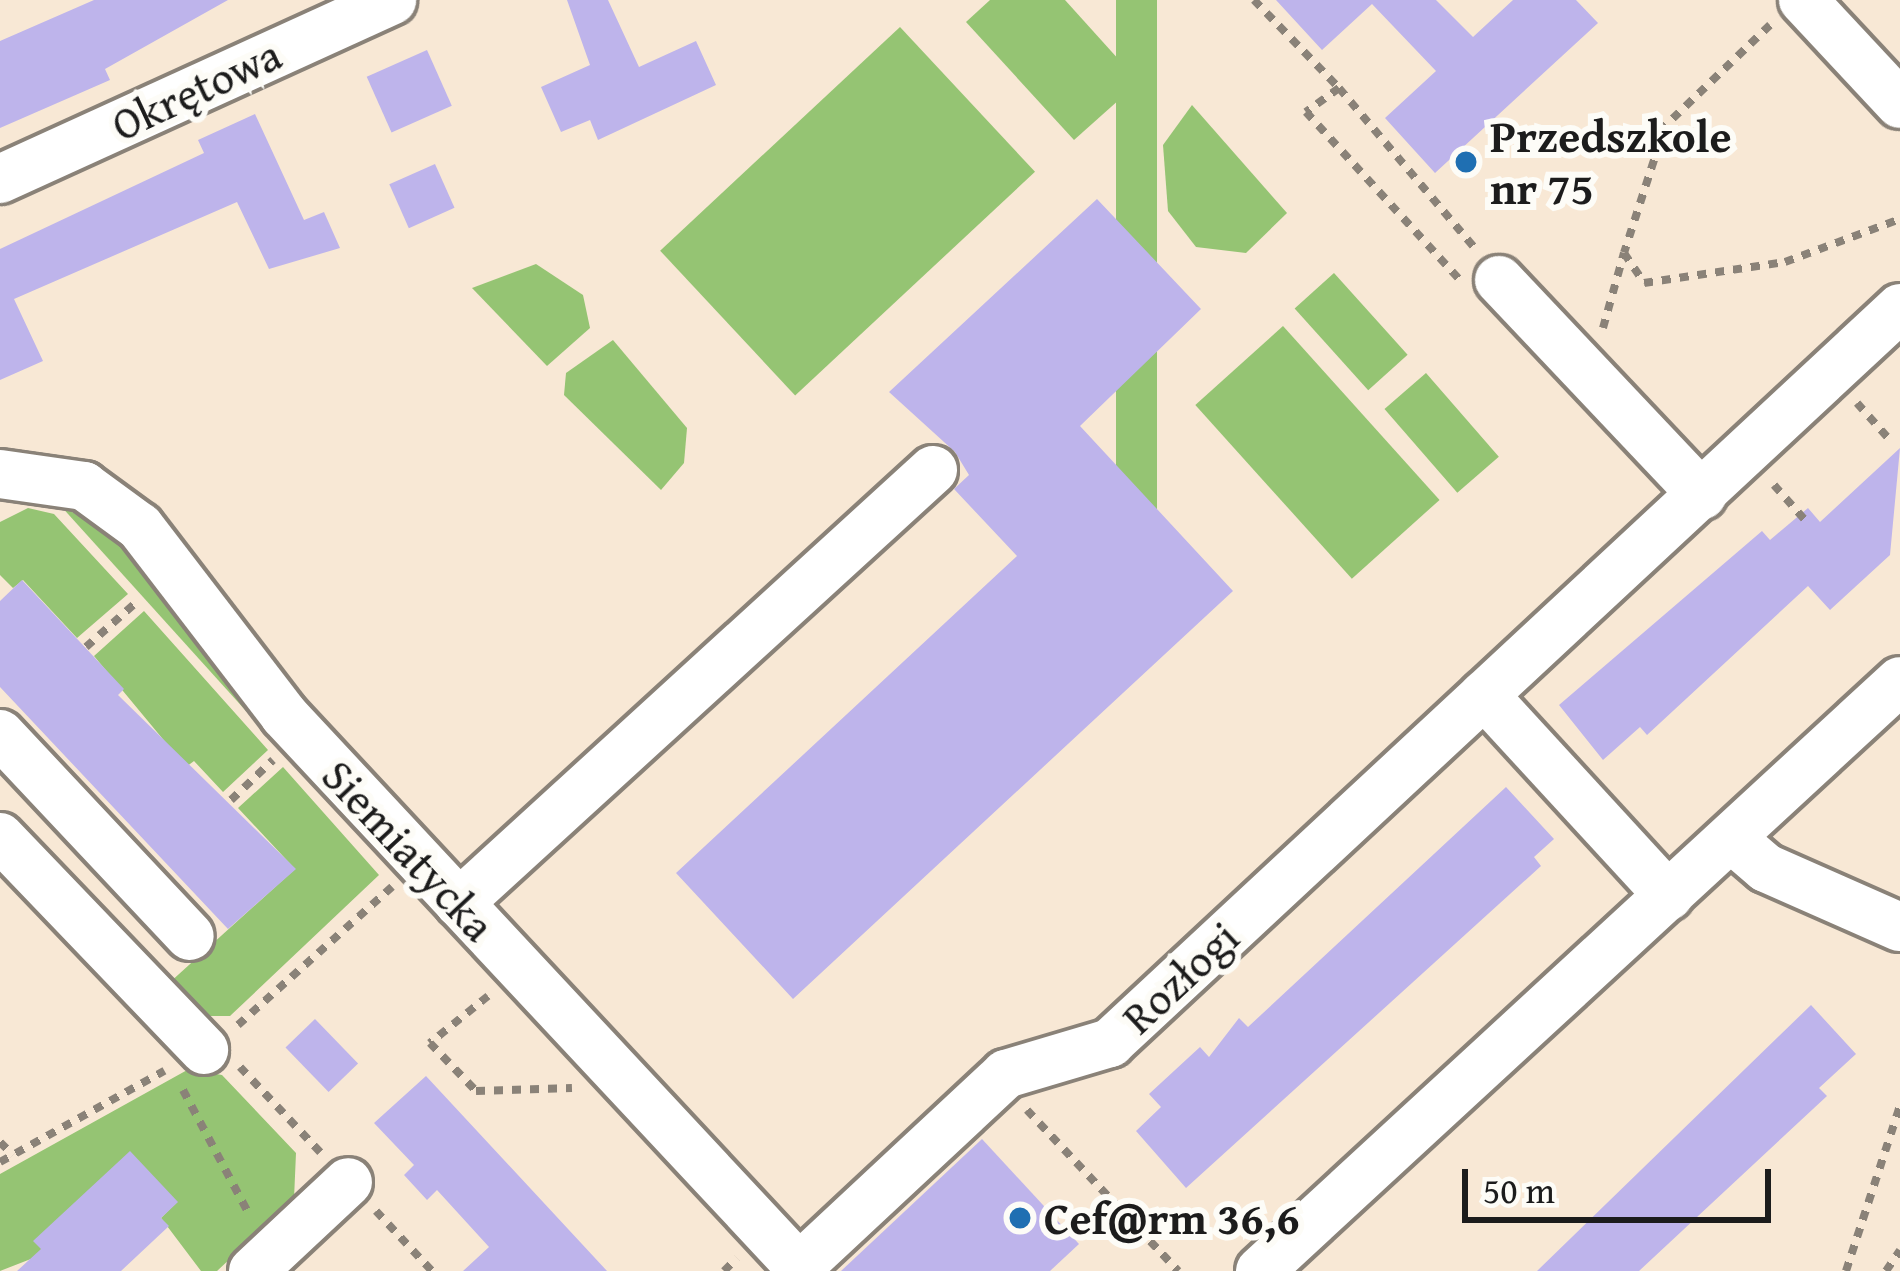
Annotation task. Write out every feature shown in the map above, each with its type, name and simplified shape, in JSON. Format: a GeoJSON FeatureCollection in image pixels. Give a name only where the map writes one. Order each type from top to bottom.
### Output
{"type":"FeatureCollection","features":[{"type":"Feature","properties":{"kind":"street","name":"Okrętowa"},"geometry":{"type":"LineString","coordinates":[[0,179],[392,0]]}},
{"type":"Feature","properties":{"kind":"street"},"geometry":{"type":"LineString","coordinates":[[1792,8],[1900,104]]}},
{"type":"Feature","properties":{"kind":"street"},"geometry":{"type":"LineString","coordinates":[[1499,280],[1702,495]]}},
{"type":"Feature","properties":{"kind":"street","name":"Rozłogi"},"geometry":{"type":"LineString","coordinates":[[801,1269],[999,1080],[1110,1043],[1900,308]]}},
{"type":"Feature","properties":{"kind":"street"},"geometry":{"type":"LineString","coordinates":[[458,903],[550,830],[933,470]]}},
{"type":"Feature","properties":{"kind":"street","name":"Siemiatycka"},"geometry":{"type":"LineString","coordinates":[[0,474],[84,486],[140,527],[252,678],[801,1269]]}},
{"type":"Feature","properties":{"kind":"street"},"geometry":{"type":"LineString","coordinates":[[1260,1271],[1900,681]]}},
{"type":"Feature","properties":{"kind":"street"},"geometry":{"type":"LineString","coordinates":[[1484,694],[1669,896]]}},
{"type":"Feature","properties":{"kind":"street"},"geometry":{"type":"LineString","coordinates":[[0,734],[190,936]]}},
{"type":"Feature","properties":{"kind":"street"},"geometry":{"type":"LineString","coordinates":[[37,877],[88,827]]}},
{"type":"Feature","properties":{"kind":"street"},"geometry":{"type":"LineString","coordinates":[[0,837],[187,1058]]}},
{"type":"Feature","properties":{"kind":"street"},"geometry":{"type":"LineString","coordinates":[[1731,838],[1766,868],[1900,927]]}},
{"type":"Feature","properties":{"kind":"street"},"geometry":{"type":"LineString","coordinates":[[262,1263],[348,1181]]}},
{"type":"Feature","properties":{"kind":"path"},"geometry":{"type":"LineString","coordinates":[[1589,375],[1665,126],[1792,8]]}},
{"type":"Feature","properties":{"kind":"path"},"geometry":{"type":"LineString","coordinates":[[1339,88],[1499,280]]}},
{"type":"Feature","properties":{"kind":"path"},"geometry":{"type":"LineString","coordinates":[[1618,275],[1644,283],[1785,262],[1900,219]]}},
{"type":"Feature","properties":{"kind":"path"},"geometry":{"type":"LineString","coordinates":[[1624,253],[1644,283]]}},
{"type":"Feature","properties":{"kind":"path"},"geometry":{"type":"LineString","coordinates":[[1839,384],[1891,440]]}},
{"type":"Feature","properties":{"kind":"path"},"geometry":{"type":"LineString","coordinates":[[1767,477],[1805,520]]}},
{"type":"Feature","properties":{"kind":"path"},"geometry":{"type":"LineString","coordinates":[[86,647],[139,600]]}},
{"type":"Feature","properties":{"kind":"path"},"geometry":{"type":"LineString","coordinates":[[231,800],[279,755]]}},
{"type":"Feature","properties":{"kind":"path"},"geometry":{"type":"LineString","coordinates":[[494,991],[430,1043],[476,1091],[586,1088]]}},
{"type":"Feature","properties":{"kind":"path"},"geometry":{"type":"LineString","coordinates":[[187,1058],[262,1263]]}},
{"type":"Feature","properties":{"kind":"path"},"geometry":{"type":"LineString","coordinates":[[999,1080],[1178,1271]]}},
{"type":"Feature","properties":{"kind":"path"},"geometry":{"type":"LineString","coordinates":[[1846,1271],[1900,1106]]}},
{"type":"Feature","properties":{"kind":"path"},"geometry":{"type":"LineString","coordinates":[[0,1142],[13,1155]]}},
{"type":"Feature","properties":{"kind":"path"},"geometry":{"type":"LineString","coordinates":[[1886,1271],[1900,1250]]}},
{"type":"Feature","properties":{"kind":"green space"},"geometry":{"type":"Polygon","coordinates":[[[990,0],[1065,0],[1139,82],[1074,140],[966,22],[990,0]]]}},
{"type":"Feature","properties":{"kind":"green space"},"geometry":{"type":"Polygon","coordinates":[[[1116,0],[1157,0],[1157,623],[1116,623],[1116,0]]]}},
{"type":"Feature","properties":{"kind":"green space"},"geometry":{"type":"Polygon","coordinates":[[[900,27],[1035,172],[795,396],[660,251],[900,27]]]}},
{"type":"Feature","properties":{"kind":"green space"},"geometry":{"type":"Polygon","coordinates":[[[1192,105],[1287,213],[1246,253],[1196,247],[1168,211],[1163,145],[1192,105]]]}},
{"type":"Feature","properties":{"kind":"green space"},"geometry":{"type":"Polygon","coordinates":[[[536,264],[583,295],[590,328],[547,366],[472,288],[536,264]]]}},
{"type":"Feature","properties":{"kind":"green space"},"geometry":{"type":"Polygon","coordinates":[[[1334,273],[1408,355],[1368,390],[1295,308],[1334,273]]]}},
{"type":"Feature","properties":{"kind":"green space"},"geometry":{"type":"Polygon","coordinates":[[[1283,326],[1440,500],[1352,579],[1195,405],[1283,326]]]}},
{"type":"Feature","properties":{"kind":"green space"},"geometry":{"type":"Polygon","coordinates":[[[613,340],[687,428],[684,463],[661,490],[564,395],[566,373],[613,340]]]}},
{"type":"Feature","properties":{"kind":"green space"},"geometry":{"type":"Polygon","coordinates":[[[1426,373],[1499,457],[1457,493],[1384,409],[1426,373]]]}},
{"type":"Feature","properties":{"kind":"green space"},"geometry":{"type":"Polygon","coordinates":[[[59,504],[130,547],[355,823],[351,827],[59,504]]]}},
{"type":"Feature","properties":{"kind":"green space"},"geometry":{"type":"Polygon","coordinates":[[[28,508],[54,514],[128,594],[77,638],[23,580],[13,588],[0,575],[0,522],[28,508]]]}},
{"type":"Feature","properties":{"kind":"green space"},"geometry":{"type":"Polygon","coordinates":[[[144,611],[268,750],[223,792],[194,761],[186,767],[94,656],[144,611]]]}},
{"type":"Feature","properties":{"kind":"green space"},"geometry":{"type":"Polygon","coordinates":[[[283,767],[379,875],[230,1016],[195,1016],[168,984],[295,869],[238,808],[283,767]]]}},
{"type":"Feature","properties":{"kind":"green space"},"geometry":{"type":"Polygon","coordinates":[[[189,1069],[222,1075],[296,1153],[294,1199],[217,1271],[201,1271],[161,1218],[177,1202],[0,1271],[0,1174],[189,1069]]]}},
{"type":"Feature","properties":{"kind":"building"},"geometry":{"type":"Polygon","coordinates":[[[94,0],[228,0],[105,69],[110,80],[0,128],[0,41],[94,0]]]}},
{"type":"Feature","properties":{"kind":"building"},"geometry":{"type":"Polygon","coordinates":[[[567,0],[608,0],[639,67],[696,41],[716,85],[598,140],[590,120],[561,132],[541,87],[590,65],[567,0]]]}},
{"type":"Feature","properties":{"kind":"building"},"geometry":{"type":"Polygon","coordinates":[[[1276,0],[1436,0],[1473,37],[1513,0],[1576,0],[1598,23],[1435,173],[1385,118],[1436,71],[1372,4],[1322,50],[1276,0]]]}},
{"type":"Feature","properties":{"kind":"building"},"geometry":{"type":"Polygon","coordinates":[[[427,50],[452,106],[392,133],[367,77],[427,50]]]}},
{"type":"Feature","properties":{"kind":"building"},"geometry":{"type":"Polygon","coordinates":[[[255,114],[304,220],[324,212],[340,248],[269,269],[237,202],[14,299],[43,361],[0,380],[0,249],[204,153],[198,140],[255,114]]]}},
{"type":"Feature","properties":{"kind":"building"},"geometry":{"type":"Polygon","coordinates":[[[435,164],[455,208],[409,228],[389,184],[435,164]]]}},
{"type":"Feature","properties":{"kind":"building"},"geometry":{"type":"Polygon","coordinates":[[[1097,199],[1201,309],[1080,426],[1233,591],[793,999],[676,873],[1017,556],[954,489],[969,475],[955,452],[889,392],[1097,199]]]}},
{"type":"Feature","properties":{"kind":"building"},"geometry":{"type":"Polygon","coordinates":[[[1900,448],[1890,555],[1830,610],[1808,586],[1647,735],[1640,727],[1603,760],[1559,705],[1762,531],[1770,540],[1808,508],[1820,522],[1900,448]]]}},
{"type":"Feature","properties":{"kind":"building"},"geometry":{"type":"Polygon","coordinates":[[[22,580],[124,689],[118,695],[296,869],[228,929],[0,687],[0,601],[22,580]]]}},
{"type":"Feature","properties":{"kind":"building"},"geometry":{"type":"Polygon","coordinates":[[[1506,787],[1554,839],[1534,857],[1541,866],[1186,1188],[1136,1131],[1161,1107],[1149,1094],[1200,1047],[1209,1057],[1239,1018],[1248,1027],[1506,787]]]}},
{"type":"Feature","properties":{"kind":"building"},"geometry":{"type":"Polygon","coordinates":[[[1811,1005],[1856,1054],[1819,1088],[1827,1096],[1639,1271],[1537,1271],[1811,1005]]]}},
{"type":"Feature","properties":{"kind":"building"},"geometry":{"type":"Polygon","coordinates":[[[315,1019],[358,1064],[329,1092],[286,1047],[315,1019]]]}},
{"type":"Feature","properties":{"kind":"building"},"geometry":{"type":"Polygon","coordinates":[[[426,1076],[607,1271],[463,1271],[489,1247],[437,1190],[427,1200],[404,1175],[414,1165],[374,1123],[426,1076]]]}},
{"type":"Feature","properties":{"kind":"building"},"geometry":{"type":"Polygon","coordinates":[[[982,1139],[1079,1244],[1050,1271],[841,1271],[982,1139]]]}},
{"type":"Feature","properties":{"kind":"building"},"geometry":{"type":"Polygon","coordinates":[[[130,1151],[178,1202],[161,1218],[169,1226],[121,1271],[17,1271],[41,1249],[33,1241],[130,1151]]]}},
{"type":"Feature","properties":{"kind":"place","name":"Przedszkole nr 75"},"geometry":{"type":"Point","coordinates":[1466,162]}},
{"type":"Feature","properties":{"kind":"place","name":"Cef@rm 36,6"},"geometry":{"type":"Point","coordinates":[1020,1218]}}]}
